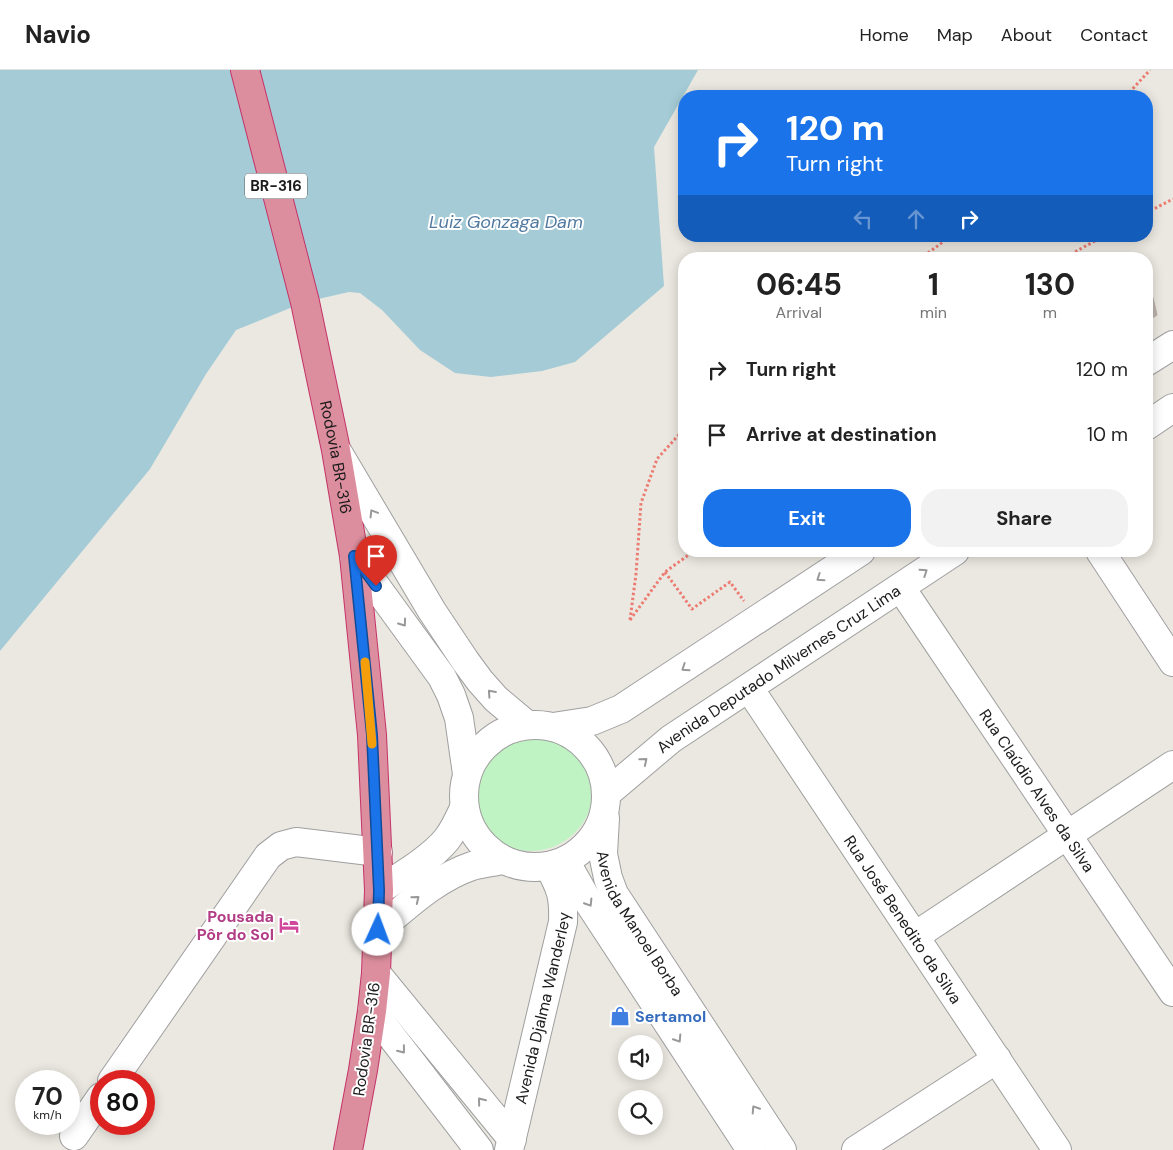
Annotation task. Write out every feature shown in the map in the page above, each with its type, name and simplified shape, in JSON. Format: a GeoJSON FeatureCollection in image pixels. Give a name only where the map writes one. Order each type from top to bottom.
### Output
{"type":"FeatureCollection","features":[{"type":"Feature","properties":{"kind":"highway","name":"Rodovia BR-316"},"geometry":{"type":"LineString","coordinates":[[245,70],[305,302],[336,450],[354,556],[372,735],[379,890],[376,973],[364,1070],[348,1150]]}},
{"type":"Feature","properties":{"kind":"street"},"geometry":{"type":"LineString","coordinates":[[1153,357],[1173,344]]}},
{"type":"Feature","properties":{"kind":"street"},"geometry":{"type":"LineString","coordinates":[[1153,421],[1173,408]]}},
{"type":"Feature","properties":{"kind":"street"},"geometry":{"type":"LineString","coordinates":[[336,450],[432,611],[480,681],[496,699],[540,726],[567,732],[580,740],[591,751],[599,764],[605,778],[606,803],[599,829],[590,842],[579,853],[557,864],[533,868],[518,866],[503,860],[489,851],[478,839],[469,824],[464,808],[463,791],[467,774],[474,759],[484,746],[497,736],[511,729],[540,726],[592,720],[621,709],[852,557]]}},
{"type":"Feature","properties":{"kind":"street"},"geometry":{"type":"LineString","coordinates":[[354,556],[442,677],[452,695],[459,718],[467,774]]}},
{"type":"Feature","properties":{"kind":"street","name":"Avenida Deputado Milvernes Cruz Lima"},"geometry":{"type":"LineString","coordinates":[[606,803],[671,739],[946,557]]}},
{"type":"Feature","properties":{"kind":"street"},"geometry":{"type":"LineString","coordinates":[[1104,557],[1170,651]]}},
{"type":"Feature","properties":{"kind":"street","name":"Rua Claúdio Alves da Silva"},"geometry":{"type":"LineString","coordinates":[[901,588],[1173,992]]}},
{"type":"Feature","properties":{"kind":"street","name":"Rua José Benedito da Silva"},"geometry":{"type":"LineString","coordinates":[[749,688],[1057,1150]]}},
{"type":"Feature","properties":{"kind":"street"},"geometry":{"type":"LineString","coordinates":[[915,936],[1173,765]]}},
{"type":"Feature","properties":{"kind":"street","name":"Avenida Manoel Borba"},"geometry":{"type":"LineString","coordinates":[[606,803],[603,854],[608,878],[614,894],[782,1150]]}},
{"type":"Feature","properties":{"kind":"street"},"geometry":{"type":"LineString","coordinates":[[379,890],[416,866],[447,840],[464,808]]}},
{"type":"Feature","properties":{"kind":"street"},"geometry":{"type":"LineString","coordinates":[[120,1070],[268,856],[281,846],[296,842],[378,852]]}},
{"type":"Feature","properties":{"kind":"street"},"geometry":{"type":"LineString","coordinates":[[378,930],[436,883],[454,873],[474,866],[503,860]]}},
{"type":"Feature","properties":{"kind":"street","name":"Avenida Manoel Borba"},"geometry":{"type":"LineString","coordinates":[[557,864],[589,903],[750,1150]]}},
{"type":"Feature","properties":{"kind":"street","name":"Avenida Djalma Wanderley"},"geometry":{"type":"LineString","coordinates":[[510,1144],[563,922],[563,898],[557,864]]}},
{"type":"Feature","properties":{"kind":"street"},"geometry":{"type":"LineString","coordinates":[[376,973],[510,1144]]}},
{"type":"Feature","properties":{"kind":"street"},"geometry":{"type":"LineString","coordinates":[[372,1011],[479,1150]]}},
{"type":"Feature","properties":{"kind":"street"},"geometry":{"type":"LineString","coordinates":[[856,1150],[997,1059]]}},
{"type":"Feature","properties":{"kind":"street"},"geometry":{"type":"LineString","coordinates":[[74,1136],[90,1113]]}},
{"type":"Feature","properties":{"kind":"path"},"geometry":{"type":"LineString","coordinates":[[1132,90],[1150,70]]}},
{"type":"Feature","properties":{"kind":"path"},"geometry":{"type":"LineString","coordinates":[[1153,209],[1173,199]]}},
{"type":"Feature","properties":{"kind":"path"},"geometry":{"type":"LineString","coordinates":[[930,252],[944,242]]}},
{"type":"Feature","properties":{"kind":"path"},"geometry":{"type":"LineString","coordinates":[[1075,252],[1093,242]]}},
{"type":"Feature","properties":{"kind":"path"},"geometry":{"type":"LineString","coordinates":[[678,436],[657,459],[641,503],[636,574],[630,620],[665,572],[686,557]]}},
{"type":"Feature","properties":{"kind":"path"},"geometry":{"type":"LineString","coordinates":[[665,572],[692,609],[730,582]]}},
{"type":"Feature","properties":{"kind":"green space"},"geometry":{"type":"Polygon","coordinates":[[[531,727],[555,731],[575,745],[589,765],[593,789],[589,813],[575,833],[555,847],[531,851],[507,847],[487,833],[473,813],[469,789],[473,765],[487,745],[507,731],[531,727]]]}},
{"type":"Feature","properties":{"kind":"water","name":"Luiz Gonzaga Dam"},"geometry":{"type":"Polygon","coordinates":[[[0,70],[698,70],[687,90],[678,90],[678,105],[654,147],[664,286],[575,362],[542,371],[491,377],[455,373],[420,350],[382,310],[360,293],[349,292],[305,302],[236,330],[206,374],[150,469],[0,651],[0,70]]]}},
{"type":"Feature","properties":{"kind":"building"},"geometry":{"type":"Polygon","coordinates":[[[1153,298],[1157,315],[1153,318],[1153,298]]]}},
{"type":"Feature","properties":{"kind":"slow traffic"},"geometry":{"type":"LineString","coordinates":[[365,662],[372,744]]}},
{"type":"Feature","properties":{"kind":"place","name":"Pousada Pôr do Sol"},"geometry":{"type":"Point","coordinates":[289,925]}},
{"type":"Feature","properties":{"kind":"place","name":"Sertamol"},"geometry":{"type":"Point","coordinates":[620,1016]}},
{"type":"Feature","properties":{"kind":"route"},"geometry":{"type":"LineString","coordinates":[[376,586],[354,556],[372,735],[379,890],[378,930]]}}]}
